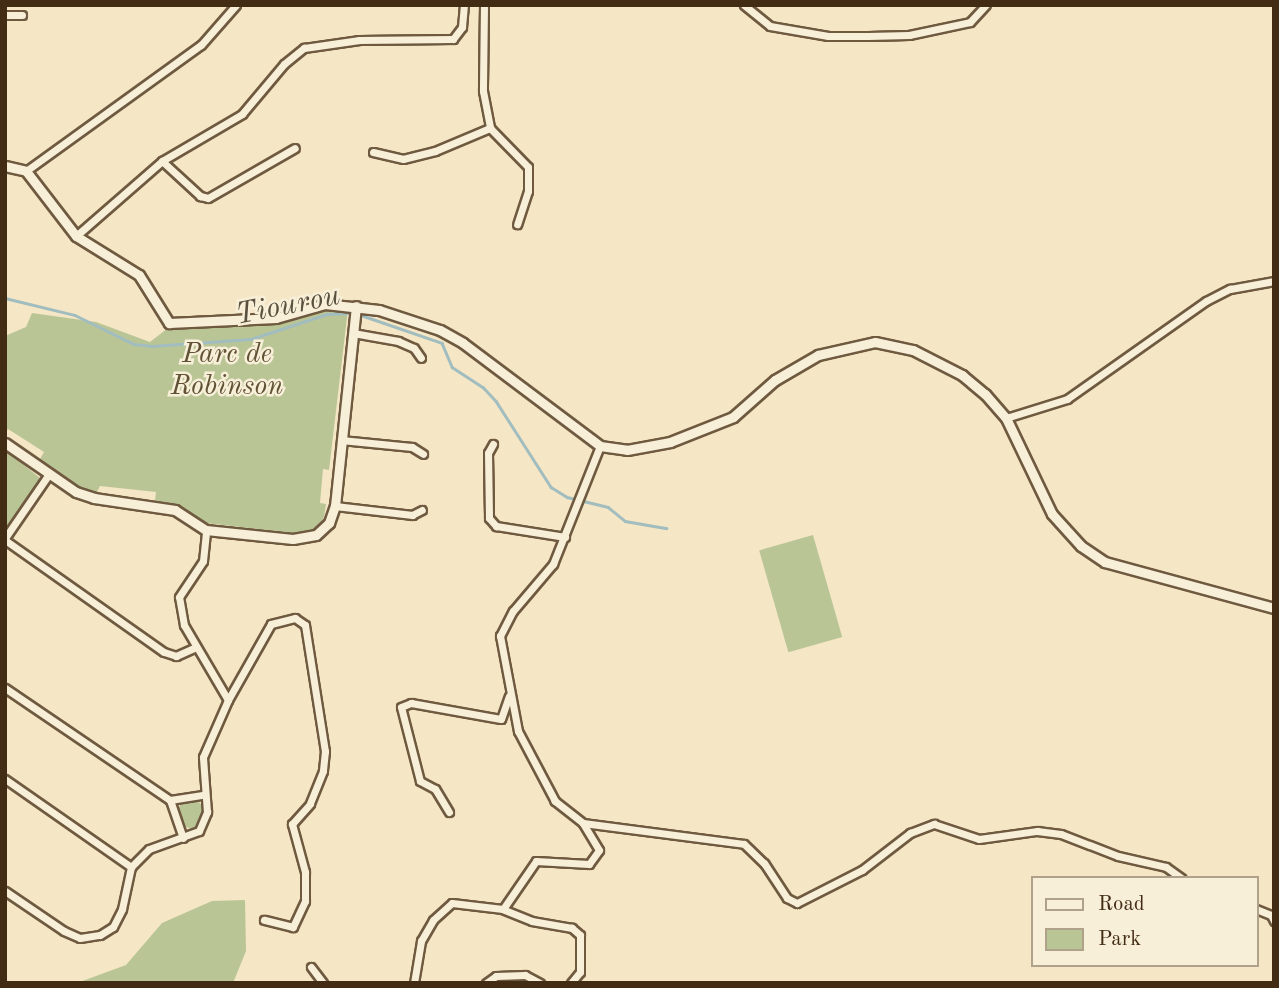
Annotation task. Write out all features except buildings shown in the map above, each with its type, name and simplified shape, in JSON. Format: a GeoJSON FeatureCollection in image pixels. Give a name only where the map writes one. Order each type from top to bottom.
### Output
{"type":"FeatureCollection","features":[{"type":"Feature","properties":{"kind":"street"},"geometry":{"type":"LineString","coordinates":[[26,171],[201,46],[236,5]]}},
{"type":"Feature","properties":{"kind":"street"},"geometry":{"type":"LineString","coordinates":[[76,236],[162,161],[242,114],[284,64],[304,48],[359,40],[453,38],[462,27],[464,5]]}},
{"type":"Feature","properties":{"kind":"street"},"geometry":{"type":"LineString","coordinates":[[484,5],[483,91],[490,128],[528,166],[528,191],[517,224]]}},
{"type":"Feature","properties":{"kind":"street"},"geometry":{"type":"LineString","coordinates":[[744,5],[770,26],[828,36],[909,35],[970,22],[986,5]]}},
{"type":"Feature","properties":{"kind":"street"},"geometry":{"type":"LineString","coordinates":[[5,15],[22,15]]}},
{"type":"Feature","properties":{"kind":"street"},"geometry":{"type":"LineString","coordinates":[[373,152],[403,159],[435,151],[490,128]]}},
{"type":"Feature","properties":{"kind":"street"},"geometry":{"type":"LineString","coordinates":[[162,161],[200,196],[208,198],[295,148]]}},
{"type":"Feature","properties":{"kind":"street"},"geometry":{"type":"LineString","coordinates":[[5,166],[26,171],[76,236],[126,263],[152,295],[162,318],[177,325],[276,318],[325,304],[406,318],[454,337],[600,446],[628,450],[670,442],[733,417],[775,380],[818,355],[875,342],[913,350],[962,375],[1006,418],[1052,514],[1080,547],[1105,562],[1274,608]]}},
{"type":"Feature","properties":{"kind":"street"},"geometry":{"type":"LineString","coordinates":[[1006,418],[1067,399],[1206,301],[1230,289],[1274,281]]}},
{"type":"Feature","properties":{"kind":"street"},"geometry":{"type":"LineString","coordinates":[[5,443],[76,492],[175,510],[206,530],[293,539],[316,535],[329,523],[335,506],[355,311]]}},
{"type":"Feature","properties":{"kind":"street"},"geometry":{"type":"LineString","coordinates":[[353,333],[398,341],[414,348],[421,358]]}},
{"type":"Feature","properties":{"kind":"street"},"geometry":{"type":"LineString","coordinates":[[341,440],[412,447],[423,454]]}},
{"type":"Feature","properties":{"kind":"street"},"geometry":{"type":"LineString","coordinates":[[493,444],[488,453],[489,518],[496,526],[565,537]]}},
{"type":"Feature","properties":{"kind":"street"},"geometry":{"type":"LineString","coordinates":[[503,909],[536,861],[581,864],[596,860],[597,841],[583,823],[555,801],[538,776],[518,731],[500,635],[513,611],[552,564],[600,446]]}},
{"type":"Feature","properties":{"kind":"street"},"geometry":{"type":"LineString","coordinates":[[49,474],[5,539],[164,652],[176,656],[196,647]]}},
{"type":"Feature","properties":{"kind":"street"},"geometry":{"type":"LineString","coordinates":[[335,506],[412,515],[422,510]]}},
{"type":"Feature","properties":{"kind":"street"},"geometry":{"type":"LineString","coordinates":[[206,530],[203,561],[179,597],[184,625],[228,700]]}},
{"type":"Feature","properties":{"kind":"street"},"geometry":{"type":"LineString","coordinates":[[5,891],[64,931],[80,938],[100,935],[113,927],[122,909],[131,867],[149,849],[200,831],[206,819],[203,757],[228,700],[271,624],[295,618],[305,625],[325,751],[323,771],[310,804],[292,824],[305,872],[305,901],[293,927],[264,920]]}},
{"type":"Feature","properties":{"kind":"street"},"geometry":{"type":"LineString","coordinates":[[5,688],[170,800],[183,838]]}},
{"type":"Feature","properties":{"kind":"street"},"geometry":{"type":"LineString","coordinates":[[449,812],[435,789],[420,781],[401,707],[411,703],[501,719],[510,688]]}},
{"type":"Feature","properties":{"kind":"street"},"geometry":{"type":"LineString","coordinates":[[5,779],[131,867]]}},
{"type":"Feature","properties":{"kind":"street"},"geometry":{"type":"LineString","coordinates":[[170,800],[204,795]]}},
{"type":"Feature","properties":{"kind":"street"},"geometry":{"type":"LineString","coordinates":[[583,823],[744,844],[764,863],[787,898],[797,903],[844,881],[910,833],[934,824],[979,839],[1037,831],[1061,834],[1118,856],[1166,867],[1178,876]]}},
{"type":"Feature","properties":{"kind":"street"},"geometry":{"type":"LineString","coordinates":[[414,983],[421,941],[433,920],[452,902],[503,909],[532,921],[572,928],[580,935],[580,972],[572,982]]}},
{"type":"Feature","properties":{"kind":"street"},"geometry":{"type":"LineString","coordinates":[[1258,910],[1271,915],[1274,921]]}},
{"type":"Feature","properties":{"kind":"street"},"geometry":{"type":"LineString","coordinates":[[311,967],[323,983]]}},
{"type":"Feature","properties":{"kind":"street"},"geometry":{"type":"LineString","coordinates":[[486,983],[496,976],[524,975],[540,983]]}},
{"type":"Feature","properties":{"kind":"green space","name":"Parc de Robinson"},"geometry":{"type":"Polygon","coordinates":[[[334,309],[348,309],[329,470],[323,469],[320,503],[326,504],[324,517],[318,528],[304,534],[205,523],[180,505],[155,501],[156,492],[100,486],[96,494],[83,491],[39,461],[44,452],[8,429],[5,432],[5,336],[26,327],[32,313],[96,322],[150,342],[168,328],[265,324],[334,309]]]}},
{"type":"Feature","properties":{"kind":"green space"},"geometry":{"type":"Polygon","coordinates":[[[5,450],[40,478],[5,530],[5,450]]]}},
{"type":"Feature","properties":{"kind":"green space"},"geometry":{"type":"Polygon","coordinates":[[[813,535],[842,637],[788,652],[759,550],[813,535]]]}},
{"type":"Feature","properties":{"kind":"green space"},"geometry":{"type":"Polygon","coordinates":[[[191,800],[201,804],[205,814],[201,824],[191,828],[181,824],[177,814],[181,804],[191,800]]]}},
{"type":"Feature","properties":{"kind":"green space"},"geometry":{"type":"Polygon","coordinates":[[[245,900],[246,951],[233,983],[77,983],[126,965],[162,923],[212,901],[245,900]]]}},
{"type":"Feature","properties":{"kind":"waterway","name":"Tiourou"},"geometry":{"type":"LineString","coordinates":[[5,298],[75,315],[134,344],[152,346],[251,339],[327,314],[352,313]]}},
{"type":"Feature","properties":{"kind":"waterway","name":"Tiourou"},"geometry":{"type":"LineString","coordinates":[[358,314],[442,343],[452,367],[483,387],[496,401],[551,487],[567,497],[608,507],[625,521],[666,528]]}}]}
